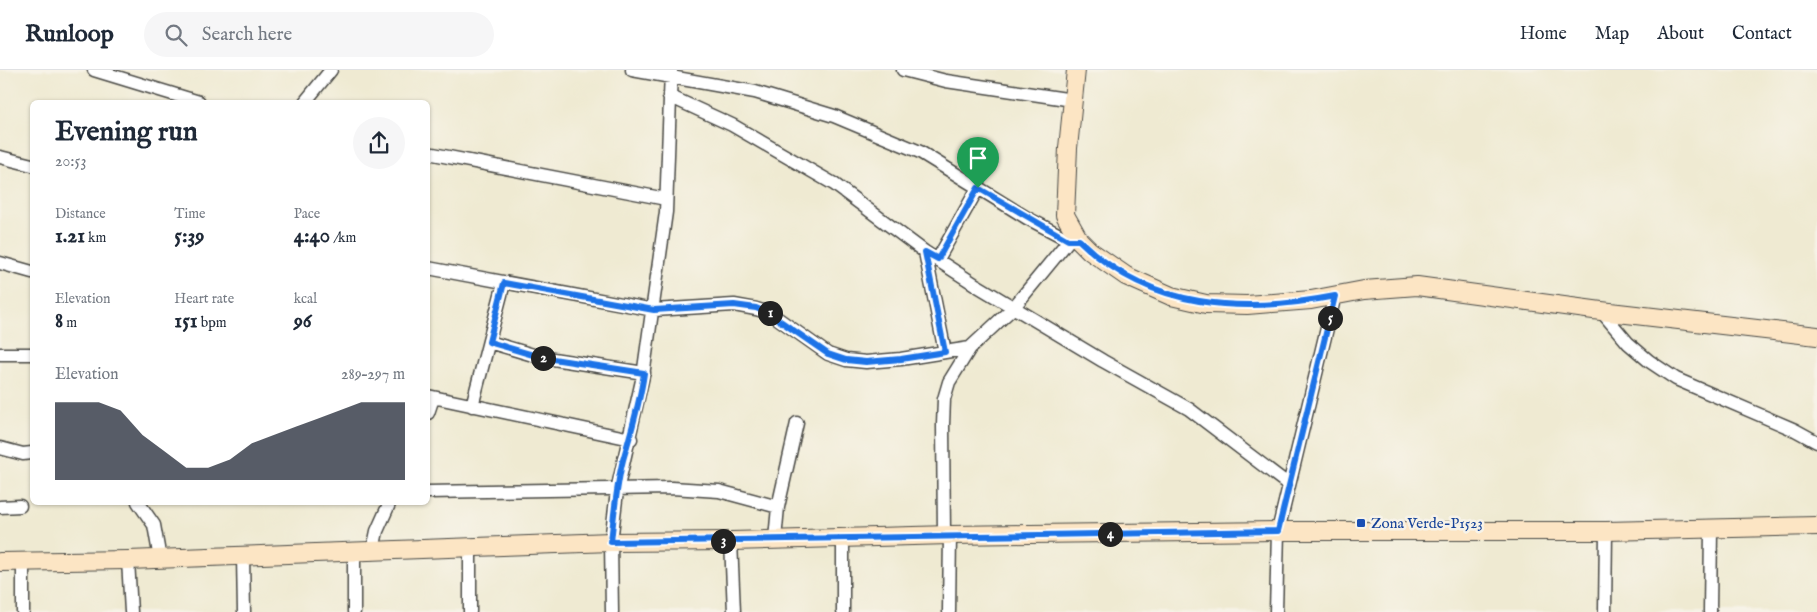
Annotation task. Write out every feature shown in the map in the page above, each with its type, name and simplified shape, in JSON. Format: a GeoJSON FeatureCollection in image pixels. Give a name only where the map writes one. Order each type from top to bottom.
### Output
{"type":"FeatureCollection","features":[{"type":"Feature","properties":{"kind":"street"},"geometry":{"type":"LineString","coordinates":[[94,70],[193,100]]}},
{"type":"Feature","properties":{"kind":"street"},"geometry":{"type":"LineString","coordinates":[[306,100],[331,70]]}},
{"type":"Feature","properties":{"kind":"street"},"geometry":{"type":"LineString","coordinates":[[632,70],[671,73],[755,92],[834,116],[920,152],[978,188],[1074,240],[1126,276],[1171,296],[1206,304],[1247,305],[1311,300],[1364,290],[1417,286],[1601,311],[1817,336]]}},
{"type":"Feature","properties":{"kind":"street"},"geometry":{"type":"LineString","coordinates":[[903,70],[946,81],[1073,100]]}},
{"type":"Feature","properties":{"kind":"street"},"geometry":{"type":"LineString","coordinates":[[1074,240],[1065,215],[1068,148],[1076,70]]}},
{"type":"Feature","properties":{"kind":"street"},"geometry":{"type":"LineString","coordinates":[[612,612],[611,542],[617,491],[623,460],[631,439],[654,310],[666,199],[671,73]]}},
{"type":"Feature","properties":{"kind":"street"},"geometry":{"type":"LineString","coordinates":[[669,96],[732,125],[834,184],[925,252],[1103,361],[1189,410],[1289,485]]}},
{"type":"Feature","properties":{"kind":"street"},"geometry":{"type":"LineString","coordinates":[[430,153],[666,199]]}},
{"type":"Feature","properties":{"kind":"street"},"geometry":{"type":"LineString","coordinates":[[0,157],[30,164]]}},
{"type":"Feature","properties":{"kind":"street"},"geometry":{"type":"LineString","coordinates":[[938,259],[978,188]]}},
{"type":"Feature","properties":{"kind":"street"},"geometry":{"type":"LineString","coordinates":[[950,612],[944,399],[949,382],[970,348],[1014,307],[1074,240]]}},
{"type":"Feature","properties":{"kind":"street"},"geometry":{"type":"LineString","coordinates":[[925,252],[945,352]]}},
{"type":"Feature","properties":{"kind":"street"},"geometry":{"type":"LineString","coordinates":[[0,264],[30,272]]}},
{"type":"Feature","properties":{"kind":"street"},"geometry":{"type":"LineString","coordinates":[[430,268],[654,310],[734,305],[756,308],[770,314],[828,354],[846,360],[866,362],[901,359],[970,348]]}},
{"type":"Feature","properties":{"kind":"street"},"geometry":{"type":"LineString","coordinates":[[472,406],[504,283]]}},
{"type":"Feature","properties":{"kind":"street"},"geometry":{"type":"LineString","coordinates":[[1276,612],[1278,531],[1335,296]]}},
{"type":"Feature","properties":{"kind":"street"},"geometry":{"type":"LineString","coordinates":[[1601,311],[1628,343],[1649,361],[1676,379],[1795,430],[1817,442]]}},
{"type":"Feature","properties":{"kind":"street"},"geometry":{"type":"LineString","coordinates":[[489,342],[540,357],[644,373]]}},
{"type":"Feature","properties":{"kind":"street"},"geometry":{"type":"LineString","coordinates":[[0,354],[30,354]]}},
{"type":"Feature","properties":{"kind":"street"},"geometry":{"type":"LineString","coordinates":[[430,397],[631,439]]}},
{"type":"Feature","properties":{"kind":"street"},"geometry":{"type":"LineString","coordinates":[[775,539],[778,507],[797,423]]}},
{"type":"Feature","properties":{"kind":"street"},"geometry":{"type":"LineString","coordinates":[[0,448],[23,454],[30,453]]}},
{"type":"Feature","properties":{"kind":"street"},"geometry":{"type":"LineString","coordinates":[[430,492],[617,491],[672,488],[719,490],[778,507]]}},
{"type":"Feature","properties":{"kind":"street"},"geometry":{"type":"LineString","coordinates":[[140,505],[154,525],[160,559]]}},
{"type":"Feature","properties":{"kind":"street"},"geometry":{"type":"LineString","coordinates":[[373,550],[377,531],[389,505]]}},
{"type":"Feature","properties":{"kind":"street"},"geometry":{"type":"LineString","coordinates":[[0,507],[20,506]]}},
{"type":"Feature","properties":{"kind":"street"},"geometry":{"type":"LineString","coordinates":[[0,562],[160,559],[611,542],[731,541],[843,537],[1278,531],[1606,531],[1817,526]]}},
{"type":"Feature","properties":{"kind":"street"},"geometry":{"type":"LineString","coordinates":[[1710,529],[1710,612]]}},
{"type":"Feature","properties":{"kind":"street"},"geometry":{"type":"LineString","coordinates":[[1605,612],[1606,531]]}},
{"type":"Feature","properties":{"kind":"street"},"geometry":{"type":"LineString","coordinates":[[843,537],[843,612]]}},
{"type":"Feature","properties":{"kind":"street"},"geometry":{"type":"LineString","coordinates":[[731,541],[734,612]]}},
{"type":"Feature","properties":{"kind":"street"},"geometry":{"type":"LineString","coordinates":[[470,547],[470,612]]}},
{"type":"Feature","properties":{"kind":"street"},"geometry":{"type":"LineString","coordinates":[[354,552],[354,612]]}},
{"type":"Feature","properties":{"kind":"street"},"geometry":{"type":"LineString","coordinates":[[243,556],[244,612]]}},
{"type":"Feature","properties":{"kind":"street"},"geometry":{"type":"LineString","coordinates":[[128,560],[131,612]]}},
{"type":"Feature","properties":{"kind":"street"},"geometry":{"type":"LineString","coordinates":[[23,561],[23,612]]}},
{"type":"Feature","properties":{"kind":"place","name":"Zona Verde-P1523"},"geometry":{"type":"Point","coordinates":[1361,523]}},
{"type":"Feature","properties":{"kind":"route"},"geometry":{"type":"LineString","coordinates":[[978,188],[1068,240],[1079,240],[1090,251],[1126,276],[1171,296],[1206,304],[1247,305],[1311,300],[1335,296],[1278,531],[611,542],[623,460],[631,439],[644,373],[540,357],[489,342],[504,283],[654,310],[734,305],[756,308],[770,314],[828,354],[846,360],[866,362],[945,352],[925,252],[938,259],[978,188]]}}]}
